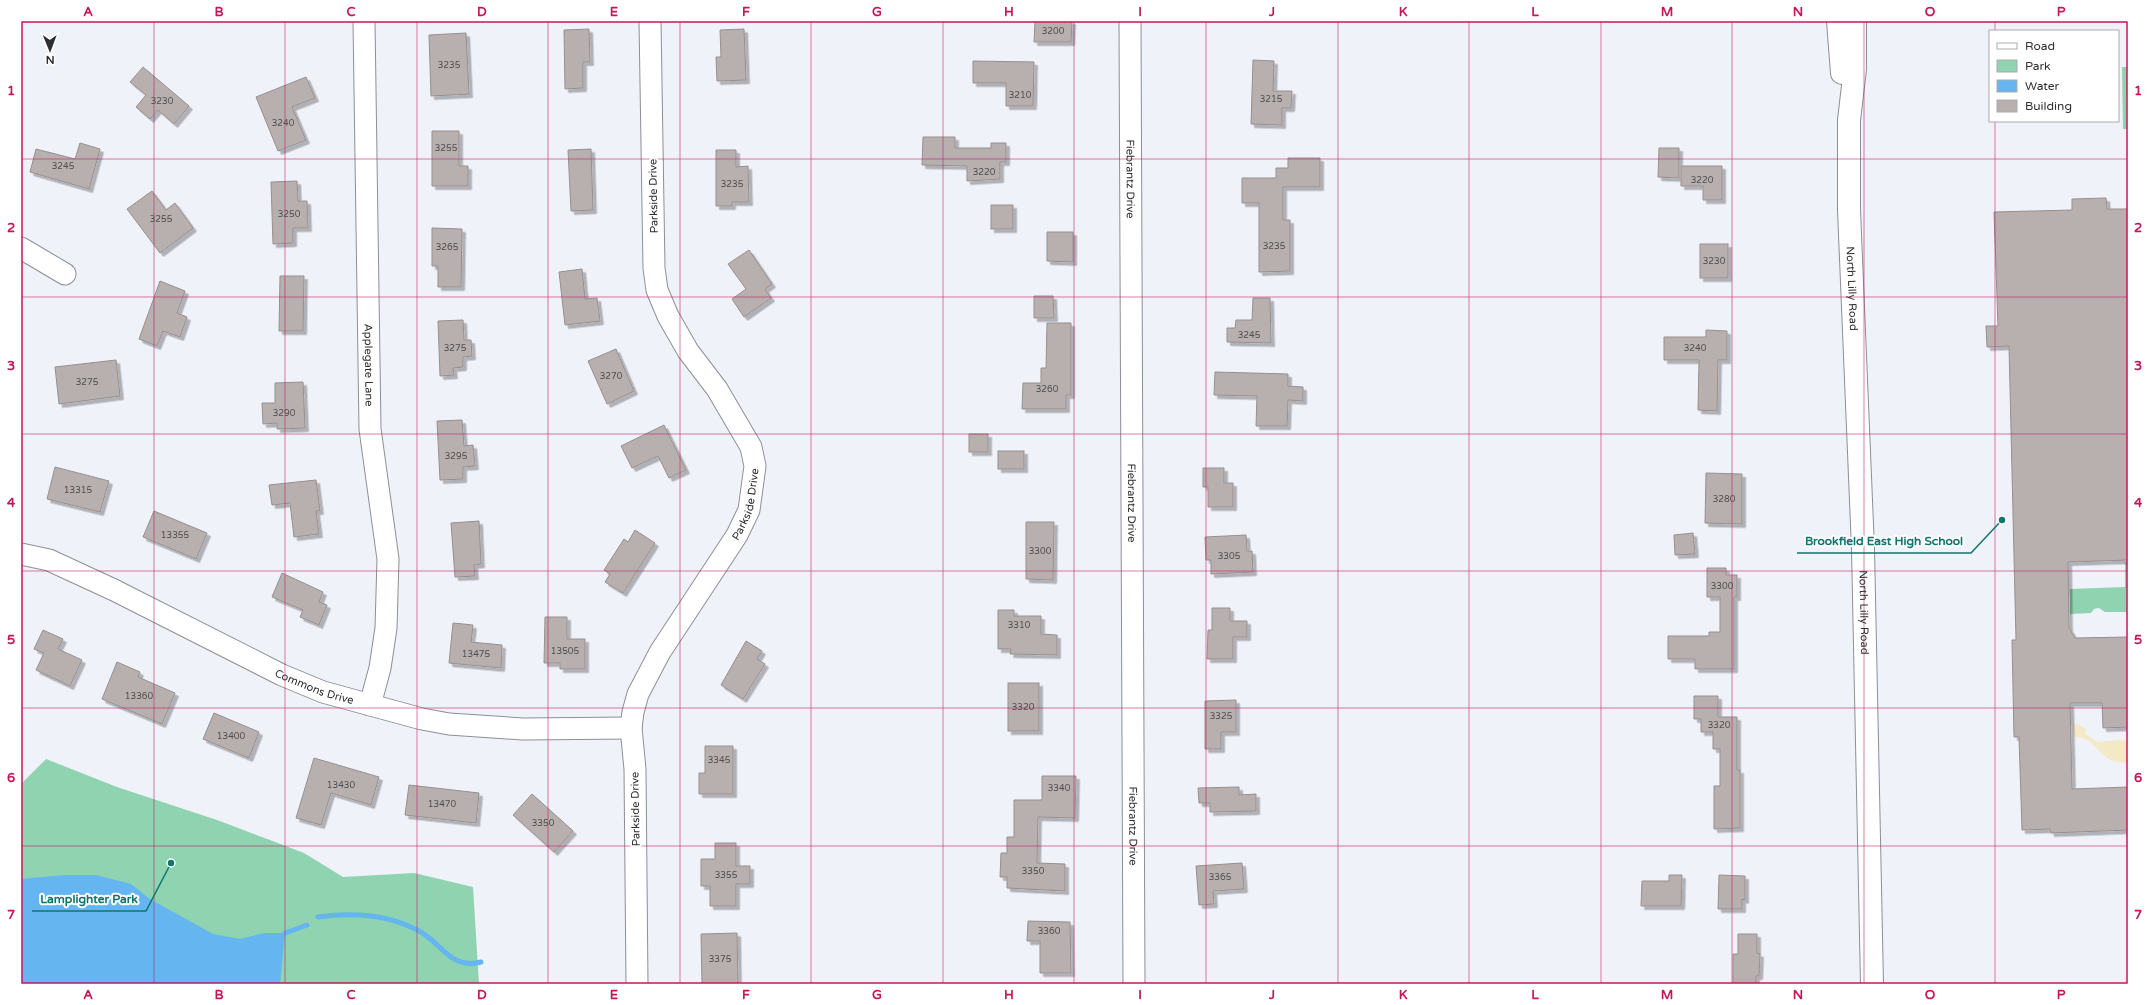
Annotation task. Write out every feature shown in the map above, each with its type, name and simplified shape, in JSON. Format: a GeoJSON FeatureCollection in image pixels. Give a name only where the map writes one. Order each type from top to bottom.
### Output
{"type":"FeatureCollection","features":[{"type":"Feature","properties":{"kind":"street","name":"Applegate Lane"},"geometry":{"type":"LineString","coordinates":[[364,21],[370,429],[388,567],[386,628],[380,668],[370,705]]}},
{"type":"Feature","properties":{"kind":"street","name":"Parkside Drive"},"geometry":{"type":"LineString","coordinates":[[637,984],[635,769],[631,728],[638,694],[660,652],[737,535],[749,510],[755,466],[751,447],[717,389],[688,351],[668,316],[657,290],[654,268],[650,21]]}},
{"type":"Feature","properties":{"kind":"street","name":"Fiebrantz Drive"},"geometry":{"type":"LineString","coordinates":[[1130,21],[1134,984]]}},
{"type":"Feature","properties":{"kind":"street","name":"North Lilly Road"},"geometry":{"type":"LineString","coordinates":[[1838,21],[1844,95],[1849,120]]}},
{"type":"Feature","properties":{"kind":"street","name":"North Lilly Road"},"geometry":{"type":"LineString","coordinates":[[1855,21],[1855,69],[1849,120],[1849,210],[1863,550],[1872,984]]}},
{"type":"Feature","properties":{"kind":"street"},"geometry":{"type":"LineString","coordinates":[[21,248],[65,274]]}},
{"type":"Feature","properties":{"kind":"street","name":"Commons Drive"},"geometry":{"type":"LineString","coordinates":[[21,554],[49,560],[114,590],[282,675],[323,692],[422,719],[497,728],[631,728]]}},
{"type":"Feature","properties":{"kind":"green space"},"geometry":{"type":"Polygon","coordinates":[[[2122,67],[2128,67],[2128,129],[2123,129],[2122,67]]]}},
{"type":"Feature","properties":{"kind":"green space"},"geometry":{"type":"Polygon","coordinates":[[[2128,562],[2128,619],[2126,612],[2105,612],[2099,608],[2094,609],[2091,613],[2070,614],[2070,589],[2125,587],[2125,563],[2128,562]]]}},
{"type":"Feature","properties":{"kind":"green space"},"geometry":{"type":"Polygon","coordinates":[[[46,759],[117,787],[217,820],[304,853],[343,877],[414,873],[473,887],[479,984],[21,984],[21,784],[46,759]]]}},
{"type":"Feature","properties":{"kind":"sand"},"geometry":{"type":"Polygon","coordinates":[[[2073,724],[2077,724],[2086,729],[2085,734],[2097,742],[2120,740],[2128,741],[2128,762],[2110,760],[2089,741],[2083,738],[2074,737],[2073,724]]]}},
{"type":"Feature","properties":{"kind":"water"},"geometry":{"type":"Polygon","coordinates":[[[65,875],[96,875],[131,884],[150,899],[213,934],[240,939],[264,933],[285,933],[280,984],[21,984],[21,879],[65,875]]]}},
{"type":"Feature","properties":{"kind":"building"},"geometry":{"type":"Polygon","coordinates":[[[1035,21],[1072,21],[1071,42],[1034,42],[1035,21]]]}},
{"type":"Feature","properties":{"kind":"building"},"geometry":{"type":"Polygon","coordinates":[[[589,29],[590,62],[583,62],[583,88],[565,89],[564,30],[589,29]]]}},
{"type":"Feature","properties":{"kind":"building"},"geometry":{"type":"Polygon","coordinates":[[[744,29],[746,80],[717,81],[716,57],[721,57],[720,30],[744,29]]]}},
{"type":"Feature","properties":{"kind":"building"},"geometry":{"type":"Polygon","coordinates":[[[466,33],[469,94],[431,96],[429,35],[466,33]]]}},
{"type":"Feature","properties":{"kind":"building"},"geometry":{"type":"Polygon","coordinates":[[[1253,60],[1274,61],[1273,91],[1292,91],[1291,108],[1282,108],[1282,125],[1251,124],[1253,60]]]}},
{"type":"Feature","properties":{"kind":"building"},"geometry":{"type":"Polygon","coordinates":[[[973,61],[1034,62],[1033,106],[1006,106],[1006,83],[973,83],[973,61]]]}},
{"type":"Feature","properties":{"kind":"building"},"geometry":{"type":"Polygon","coordinates":[[[143,67],[189,106],[174,124],[158,110],[150,119],[136,107],[146,95],[130,82],[143,67]]]}},
{"type":"Feature","properties":{"kind":"building"},"geometry":{"type":"Polygon","coordinates":[[[306,77],[315,98],[292,107],[306,140],[278,151],[256,97],[306,77]]]}},
{"type":"Feature","properties":{"kind":"building"},"geometry":{"type":"Polygon","coordinates":[[[432,131],[459,131],[459,166],[468,166],[468,186],[432,186],[432,131]]]}},
{"type":"Feature","properties":{"kind":"building"},"geometry":{"type":"Polygon","coordinates":[[[923,137],[955,137],[955,148],[991,148],[991,143],[1006,143],[1006,162],[1000,162],[1000,179],[967,181],[967,166],[922,165],[923,137]]]}},
{"type":"Feature","properties":{"kind":"building"},"geometry":{"type":"Polygon","coordinates":[[[80,143],[100,149],[89,189],[30,172],[36,149],[75,159],[80,143]]]}},
{"type":"Feature","properties":{"kind":"building"},"geometry":{"type":"Polygon","coordinates":[[[1659,148],[1679,148],[1679,178],[1658,177],[1659,148]]]}},
{"type":"Feature","properties":{"kind":"building"},"geometry":{"type":"Polygon","coordinates":[[[591,149],[593,210],[571,211],[568,150],[591,149]]]}},
{"type":"Feature","properties":{"kind":"building"},"geometry":{"type":"Polygon","coordinates":[[[716,150],[736,150],[736,167],[748,166],[749,202],[732,202],[732,206],[716,206],[716,150]]]}},
{"type":"Feature","properties":{"kind":"building"},"geometry":{"type":"Polygon","coordinates":[[[1288,158],[1320,158],[1320,187],[1283,187],[1283,220],[1290,220],[1290,271],[1259,272],[1259,203],[1242,203],[1242,178],[1276,178],[1276,168],[1288,168],[1288,158]]]}},
{"type":"Feature","properties":{"kind":"building"},"geometry":{"type":"Polygon","coordinates":[[[1681,166],[1722,166],[1722,200],[1703,200],[1703,186],[1681,186],[1681,166]]]}},
{"type":"Feature","properties":{"kind":"building"},"geometry":{"type":"Polygon","coordinates":[[[297,181],[298,201],[307,201],[308,228],[293,228],[293,243],[273,244],[271,182],[297,181]]]}},
{"type":"Feature","properties":{"kind":"building"},"geometry":{"type":"Polygon","coordinates":[[[152,191],[166,210],[175,203],[193,228],[160,253],[127,209],[152,191]]]}},
{"type":"Feature","properties":{"kind":"building"},"geometry":{"type":"Polygon","coordinates":[[[2106,198],[2107,209],[2128,209],[2128,560],[2068,562],[2069,628],[2075,638],[2128,637],[2128,727],[2103,728],[2102,703],[2070,703],[2072,789],[2128,787],[2128,830],[2051,833],[2050,829],[2022,830],[2019,737],[2014,737],[2012,640],[2016,640],[2009,346],[1987,347],[1986,326],[1998,326],[1994,212],[2072,210],[2072,199],[2106,198]]]}},
{"type":"Feature","properties":{"kind":"building"},"geometry":{"type":"Polygon","coordinates":[[[991,205],[1013,205],[1013,229],[991,229],[991,205]]]}},
{"type":"Feature","properties":{"kind":"building"},"geometry":{"type":"Polygon","coordinates":[[[432,228],[462,229],[461,287],[438,287],[438,266],[432,266],[432,228]]]}},
{"type":"Feature","properties":{"kind":"building"},"geometry":{"type":"Polygon","coordinates":[[[1047,232],[1073,232],[1073,262],[1047,261],[1047,232]]]}},
{"type":"Feature","properties":{"kind":"building"},"geometry":{"type":"Polygon","coordinates":[[[1700,244],[1728,244],[1728,278],[1700,278],[1700,244]]]}},
{"type":"Feature","properties":{"kind":"building"},"geometry":{"type":"Polygon","coordinates":[[[749,250],[772,284],[765,289],[771,298],[744,317],[732,299],[746,289],[728,264],[749,250]]]}},
{"type":"Feature","properties":{"kind":"building"},"geometry":{"type":"Polygon","coordinates":[[[582,269],[585,299],[597,298],[600,321],[565,325],[559,272],[582,269]]]}},
{"type":"Feature","properties":{"kind":"building"},"geometry":{"type":"Polygon","coordinates":[[[280,276],[304,276],[303,331],[279,331],[280,276]]]}},
{"type":"Feature","properties":{"kind":"building"},"geometry":{"type":"Polygon","coordinates":[[[160,281],[185,291],[177,313],[187,317],[180,337],[163,331],[157,346],[139,339],[160,281]]]}},
{"type":"Feature","properties":{"kind":"building"},"geometry":{"type":"Polygon","coordinates":[[[1034,296],[1053,296],[1054,318],[1034,318],[1034,296]]]}},
{"type":"Feature","properties":{"kind":"building"},"geometry":{"type":"Polygon","coordinates":[[[1253,298],[1270,298],[1271,343],[1227,342],[1227,328],[1235,328],[1236,320],[1252,320],[1253,298]]]}},
{"type":"Feature","properties":{"kind":"building"},"geometry":{"type":"Polygon","coordinates":[[[463,320],[464,340],[471,340],[472,356],[463,357],[463,367],[453,368],[454,375],[440,376],[438,321],[463,320]]]}},
{"type":"Feature","properties":{"kind":"building"},"geometry":{"type":"Polygon","coordinates":[[[1047,323],[1071,323],[1071,395],[1066,395],[1066,409],[1022,409],[1023,383],[1041,383],[1041,368],[1046,368],[1047,323]]]}},
{"type":"Feature","properties":{"kind":"building"},"geometry":{"type":"Polygon","coordinates":[[[1706,330],[1727,331],[1727,360],[1718,360],[1717,411],[1698,410],[1699,360],[1664,360],[1664,337],[1706,337],[1706,330]]]}},
{"type":"Feature","properties":{"kind":"building"},"geometry":{"type":"Polygon","coordinates":[[[616,349],[634,391],[607,404],[588,361],[616,349]]]}},
{"type":"Feature","properties":{"kind":"building"},"geometry":{"type":"Polygon","coordinates":[[[116,360],[120,396],[59,404],[55,367],[116,360]]]}},
{"type":"Feature","properties":{"kind":"building"},"geometry":{"type":"Polygon","coordinates":[[[1215,372],[1288,374],[1288,386],[1303,387],[1303,401],[1288,400],[1287,426],[1256,426],[1257,396],[1214,395],[1215,372]]]}},
{"type":"Feature","properties":{"kind":"building"},"geometry":{"type":"Polygon","coordinates":[[[303,382],[305,428],[277,429],[277,423],[263,424],[262,403],[275,403],[275,383],[303,382]]]}},
{"type":"Feature","properties":{"kind":"building"},"geometry":{"type":"Polygon","coordinates":[[[462,420],[464,446],[473,445],[475,466],[463,467],[463,479],[440,480],[437,421],[462,420]]]}},
{"type":"Feature","properties":{"kind":"building"},"geometry":{"type":"Polygon","coordinates":[[[664,425],[686,470],[669,478],[658,456],[632,468],[621,446],[664,425]]]}},
{"type":"Feature","properties":{"kind":"building"},"geometry":{"type":"Polygon","coordinates":[[[969,434],[988,434],[988,452],[969,452],[969,434]]]}},
{"type":"Feature","properties":{"kind":"building"},"geometry":{"type":"Polygon","coordinates":[[[998,451],[1024,451],[1024,469],[998,469],[998,451]]]}},
{"type":"Feature","properties":{"kind":"building"},"geometry":{"type":"Polygon","coordinates":[[[55,467],[109,481],[100,512],[47,499],[55,467]]]}},
{"type":"Feature","properties":{"kind":"building"},"geometry":{"type":"Polygon","coordinates":[[[1203,468],[1224,468],[1224,483],[1233,483],[1233,507],[1208,507],[1208,487],[1203,487],[1203,468]]]}},
{"type":"Feature","properties":{"kind":"building"},"geometry":{"type":"Polygon","coordinates":[[[1706,473],[1742,474],[1742,524],[1705,523],[1706,473]]]}},
{"type":"Feature","properties":{"kind":"building"},"geometry":{"type":"Polygon","coordinates":[[[316,480],[320,511],[316,511],[319,534],[294,537],[290,503],[272,505],[269,485],[316,480]]]}},
{"type":"Feature","properties":{"kind":"building"},"geometry":{"type":"Polygon","coordinates":[[[154,511],[207,533],[196,559],[143,537],[154,511]]]}},
{"type":"Feature","properties":{"kind":"building"},"geometry":{"type":"Polygon","coordinates":[[[479,521],[481,564],[474,565],[475,576],[455,577],[451,523],[479,521]]]}},
{"type":"Feature","properties":{"kind":"building"},"geometry":{"type":"Polygon","coordinates":[[[1026,522],[1054,522],[1053,580],[1026,579],[1026,522]]]}},
{"type":"Feature","properties":{"kind":"building"},"geometry":{"type":"Polygon","coordinates":[[[635,530],[655,543],[623,593],[605,582],[610,574],[604,570],[624,539],[628,542],[635,530]]]}},
{"type":"Feature","properties":{"kind":"building"},"geometry":{"type":"Polygon","coordinates":[[[1693,533],[1695,554],[1675,555],[1674,535],[1693,533]]]}},
{"type":"Feature","properties":{"kind":"building"},"geometry":{"type":"Polygon","coordinates":[[[1246,535],[1247,551],[1252,551],[1253,572],[1211,574],[1211,560],[1206,560],[1205,537],[1246,535]]]}},
{"type":"Feature","properties":{"kind":"building"},"geometry":{"type":"Polygon","coordinates":[[[1707,568],[1726,568],[1726,575],[1737,575],[1737,597],[1734,597],[1734,669],[1695,669],[1695,659],[1668,659],[1668,636],[1709,636],[1709,632],[1720,632],[1720,597],[1707,597],[1707,568]]]}},
{"type":"Feature","properties":{"kind":"building"},"geometry":{"type":"Polygon","coordinates":[[[282,573],[323,592],[319,602],[327,605],[319,625],[300,617],[303,610],[272,597],[282,573]]]}},
{"type":"Feature","properties":{"kind":"building"},"geometry":{"type":"Polygon","coordinates":[[[1212,608],[1230,608],[1230,621],[1247,621],[1247,637],[1233,637],[1233,659],[1207,659],[1208,630],[1212,630],[1212,608]]]}},
{"type":"Feature","properties":{"kind":"building"},"geometry":{"type":"Polygon","coordinates":[[[998,610],[1014,610],[1014,616],[1041,616],[1041,634],[1057,635],[1057,655],[1010,654],[1011,649],[998,649],[998,610]]]}},
{"type":"Feature","properties":{"kind":"building"},"geometry":{"type":"Polygon","coordinates":[[[545,617],[567,617],[567,639],[585,639],[585,669],[560,669],[560,663],[544,663],[545,617]]]}},
{"type":"Feature","properties":{"kind":"building"},"geometry":{"type":"Polygon","coordinates":[[[453,623],[473,625],[471,642],[502,645],[501,668],[449,663],[453,623]]]}},
{"type":"Feature","properties":{"kind":"building"},"geometry":{"type":"Polygon","coordinates":[[[43,630],[63,639],[58,649],[82,660],[70,686],[36,670],[44,653],[34,649],[43,630]]]}},
{"type":"Feature","properties":{"kind":"building"},"geometry":{"type":"Polygon","coordinates":[[[746,641],[762,651],[757,659],[765,664],[743,699],[721,685],[746,641]]]}},
{"type":"Feature","properties":{"kind":"building"},"geometry":{"type":"Polygon","coordinates":[[[117,662],[140,672],[138,677],[175,693],[162,724],[102,699],[117,662]]]}},
{"type":"Feature","properties":{"kind":"building"},"geometry":{"type":"Polygon","coordinates":[[[1008,683],[1039,683],[1039,731],[1008,731],[1008,683]]]}},
{"type":"Feature","properties":{"kind":"building"},"geometry":{"type":"Polygon","coordinates":[[[1694,696],[1718,696],[1718,717],[1737,717],[1737,770],[1740,770],[1740,828],[1714,829],[1714,786],[1720,786],[1720,749],[1713,749],[1713,732],[1701,732],[1701,719],[1694,719],[1694,696]]]}},
{"type":"Feature","properties":{"kind":"building"},"geometry":{"type":"Polygon","coordinates":[[[1236,700],[1236,732],[1221,732],[1221,749],[1205,749],[1205,701],[1236,700]]]}},
{"type":"Feature","properties":{"kind":"building"},"geometry":{"type":"Polygon","coordinates":[[[214,713],[259,732],[249,758],[203,739],[214,713]]]}},
{"type":"Feature","properties":{"kind":"building"},"geometry":{"type":"Polygon","coordinates":[[[705,746],[733,746],[733,794],[699,794],[699,773],[705,773],[705,746]]]}},
{"type":"Feature","properties":{"kind":"building"},"geometry":{"type":"Polygon","coordinates":[[[314,758],[379,777],[371,805],[331,793],[321,825],[296,818],[314,758]]]}},
{"type":"Feature","properties":{"kind":"building"},"geometry":{"type":"Polygon","coordinates":[[[1042,776],[1076,776],[1075,818],[1038,817],[1037,863],[1065,864],[1065,891],[1007,888],[1007,877],[1000,877],[1001,853],[1007,853],[1007,837],[1014,837],[1014,800],[1042,800],[1042,776]]]}},
{"type":"Feature","properties":{"kind":"building"},"geometry":{"type":"Polygon","coordinates":[[[409,785],[479,793],[476,823],[405,815],[409,785]]]}},
{"type":"Feature","properties":{"kind":"building"},"geometry":{"type":"Polygon","coordinates":[[[1239,787],[1239,795],[1256,794],[1256,811],[1210,812],[1210,803],[1199,803],[1198,788],[1239,787]]]}},
{"type":"Feature","properties":{"kind":"building"},"geometry":{"type":"Polygon","coordinates":[[[532,794],[573,831],[554,852],[513,815],[532,794]]]}},
{"type":"Feature","properties":{"kind":"building"},"geometry":{"type":"Polygon","coordinates":[[[715,843],[736,843],[736,866],[750,866],[750,884],[736,884],[736,906],[710,906],[710,886],[701,886],[701,859],[715,859],[715,843]]]}},
{"type":"Feature","properties":{"kind":"building"},"geometry":{"type":"Polygon","coordinates":[[[1242,863],[1244,889],[1213,891],[1214,904],[1199,905],[1196,866],[1242,863]]]}},
{"type":"Feature","properties":{"kind":"building"},"geometry":{"type":"Polygon","coordinates":[[[1669,875],[1682,875],[1681,906],[1641,906],[1642,881],[1669,881],[1669,875]]]}},
{"type":"Feature","properties":{"kind":"building"},"geometry":{"type":"Polygon","coordinates":[[[1719,875],[1745,876],[1745,900],[1742,899],[1742,909],[1718,909],[1719,875]]]}},
{"type":"Feature","properties":{"kind":"building"},"geometry":{"type":"Polygon","coordinates":[[[1028,921],[1070,922],[1071,973],[1040,973],[1040,941],[1027,941],[1028,921]]]}},
{"type":"Feature","properties":{"kind":"building"},"geometry":{"type":"Polygon","coordinates":[[[737,933],[738,984],[702,984],[701,934],[737,933]]]}},
{"type":"Feature","properties":{"kind":"building"},"geometry":{"type":"Polygon","coordinates":[[[1738,934],[1757,934],[1757,953],[1760,954],[1759,976],[1756,976],[1756,984],[1733,984],[1733,954],[1738,954],[1738,934]]]}},
{"type":"Feature","properties":{"kind":"waterway"},"geometry":{"type":"LineString","coordinates":[[318,917],[331,915],[357,915],[395,921],[407,925],[427,936],[454,959],[461,962],[481,962]]}},
{"type":"Feature","properties":{"kind":"waterway"},"geometry":{"type":"LineString","coordinates":[[285,933],[307,925]]}},
{"type":"Feature","properties":{"kind":"place","name":"Brookfield East High School"},"geometry":{"type":"Point","coordinates":[2002,520]}},
{"type":"Feature","properties":{"kind":"place","name":"Lamplighter Park"},"geometry":{"type":"Point","coordinates":[171,863]}}]}
